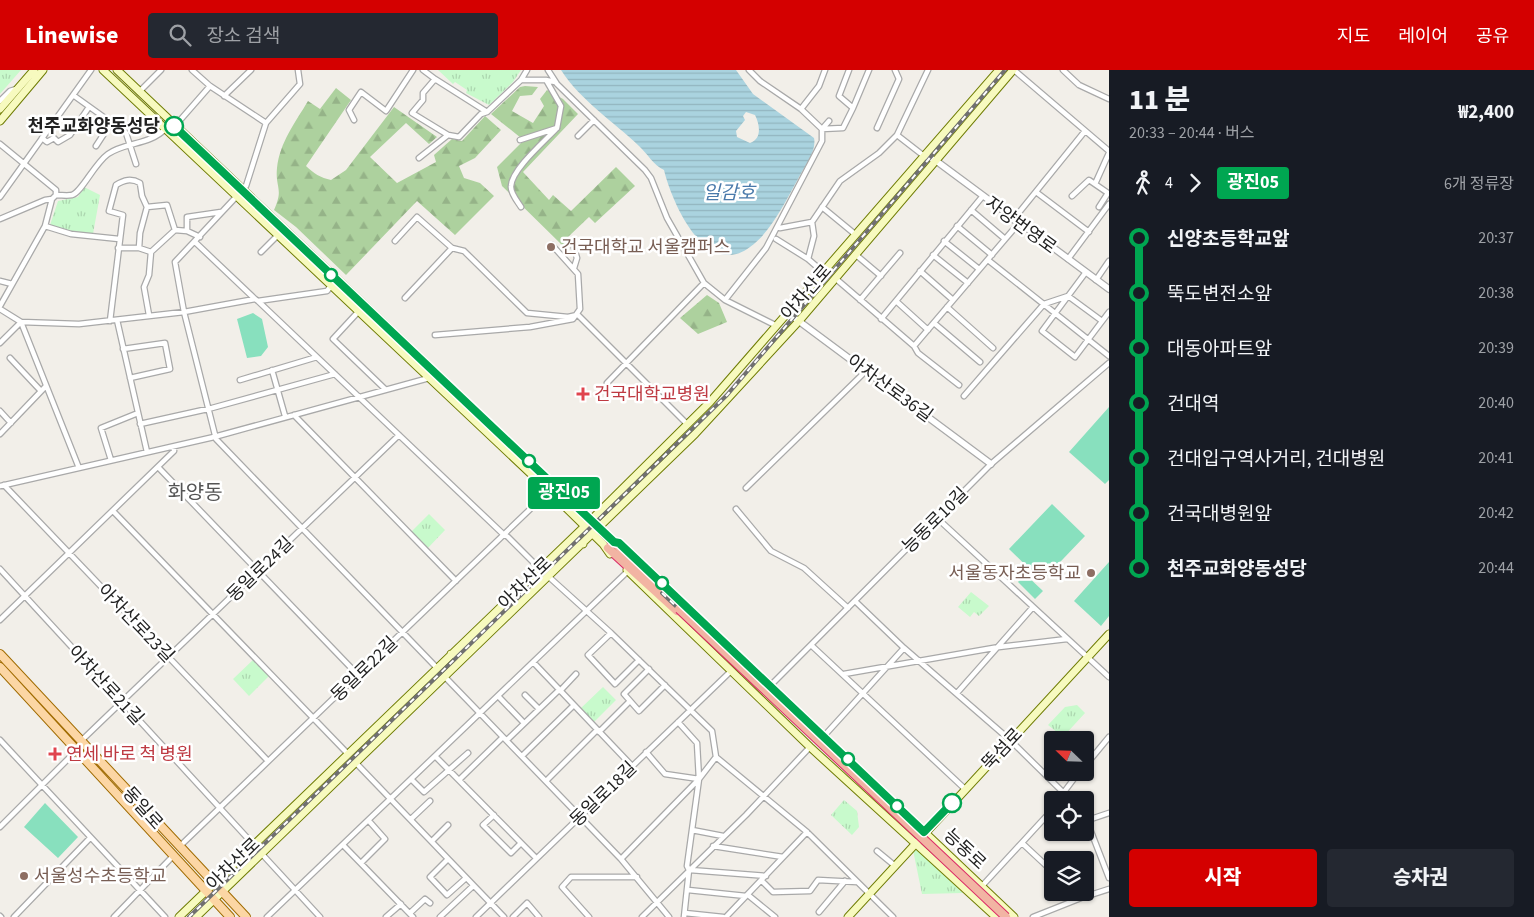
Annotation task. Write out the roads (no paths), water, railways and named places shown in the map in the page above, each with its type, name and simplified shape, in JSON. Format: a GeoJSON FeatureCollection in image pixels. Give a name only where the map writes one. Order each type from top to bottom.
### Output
{"type":"FeatureCollection","features":[{"type":"Feature","properties":{"kind":"highway"},"geometry":{"type":"LineString","coordinates":[[611,545],[1001,917]]}},
{"type":"Feature","properties":{"kind":"highway"},"geometry":{"type":"LineString","coordinates":[[678,610],[1006,917]]}},
{"type":"Feature","properties":{"kind":"main road"},"geometry":{"type":"LineString","coordinates":[[0,109],[34,70]]}},
{"type":"Feature","properties":{"kind":"main road"},"geometry":{"type":"LineString","coordinates":[[0,120],[43,70]]}},
{"type":"Feature","properties":{"kind":"main road","name":"능동로"},"geometry":{"type":"LineString","coordinates":[[103,70],[593,534],[611,545],[619,543],[1014,917]]}},
{"type":"Feature","properties":{"kind":"main road","name":"능동로"},"geometry":{"type":"LineString","coordinates":[[116,70],[592,520],[600,528],[611,545],[610,554],[731,671],[996,917]]}},
{"type":"Feature","properties":{"kind":"main road","name":"아차산로"},"geometry":{"type":"LineString","coordinates":[[196,917],[445,677],[457,658],[540,569],[592,520],[687,424],[777,326],[999,70]]}},
{"type":"Feature","properties":{"kind":"main road","name":"아차산로"},"geometry":{"type":"LineString","coordinates":[[179,917],[437,668],[457,658],[549,577],[695,434],[799,322],[1013,70]]}},
{"type":"Feature","properties":{"kind":"main road"},"geometry":{"type":"LineString","coordinates":[[236,197],[243,190]]}},
{"type":"Feature","properties":{"kind":"main road"},"geometry":{"type":"LineString","coordinates":[[445,394],[450,387]]}},
{"type":"Feature","properties":{"kind":"main road"},"geometry":{"type":"LineString","coordinates":[[574,545],[575,536]]}},
{"type":"Feature","properties":{"kind":"main road"},"geometry":{"type":"LineString","coordinates":[[457,658],[574,545],[583,544]]}},
{"type":"Feature","properties":{"kind":"main road","name":"뚝섬로"},"geometry":{"type":"LineString","coordinates":[[848,917],[924,832],[1109,634]]}},
{"type":"Feature","properties":{"kind":"main road","name":"동일로"},"geometry":{"type":"LineString","coordinates":[[0,654],[179,848],[246,917]]}},
{"type":"Feature","properties":{"kind":"main road","name":"동일로"},"geometry":{"type":"LineString","coordinates":[[0,667],[230,917]]}},
{"type":"Feature","properties":{"kind":"main road"},"geometry":{"type":"LineString","coordinates":[[85,759],[87,754],[96,763],[103,765]]}},
{"type":"Feature","properties":{"kind":"main road"},"geometry":{"type":"LineString","coordinates":[[175,857],[181,858],[187,865],[190,859]]}},
{"type":"Feature","properties":{"kind":"street"},"geometry":{"type":"LineString","coordinates":[[0,197],[91,70]]}},
{"type":"Feature","properties":{"kind":"street"},"geometry":{"type":"LineString","coordinates":[[140,92],[161,70]]}},
{"type":"Feature","properties":{"kind":"street"},"geometry":{"type":"LineString","coordinates":[[192,70],[210,86],[266,123]]}},
{"type":"Feature","properties":{"kind":"street"},"geometry":{"type":"LineString","coordinates":[[224,96],[251,70]]}},
{"type":"Feature","properties":{"kind":"street"},"geometry":{"type":"LineString","coordinates":[[243,190],[246,186],[266,123],[300,84],[298,70]]}},
{"type":"Feature","properties":{"kind":"street"},"geometry":{"type":"LineString","coordinates":[[354,120],[350,110],[361,92],[386,111],[413,70]]}},
{"type":"Feature","properties":{"kind":"street"},"geometry":{"type":"LineString","coordinates":[[423,70],[487,112]]}},
{"type":"Feature","properties":{"kind":"street"},"geometry":{"type":"LineString","coordinates":[[435,79],[423,94],[423,100],[412,112],[448,135],[459,137],[481,114],[487,112],[521,80],[526,70]]}},
{"type":"Feature","properties":{"kind":"street"},"geometry":{"type":"LineString","coordinates":[[548,70],[555,82],[651,178],[667,218],[704,283],[725,300],[777,326]]}},
{"type":"Feature","properties":{"kind":"street"},"geometry":{"type":"LineString","coordinates":[[748,70],[760,81],[801,109],[822,129],[843,128],[869,70]]}},
{"type":"Feature","properties":{"kind":"street"},"geometry":{"type":"LineString","coordinates":[[801,109],[819,86],[825,70]]}},
{"type":"Feature","properties":{"kind":"street"},"geometry":{"type":"LineString","coordinates":[[849,70],[840,96],[853,108]]}},
{"type":"Feature","properties":{"kind":"street"},"geometry":{"type":"LineString","coordinates":[[877,128],[900,77],[895,70]]}},
{"type":"Feature","properties":{"kind":"street"},"geometry":{"type":"LineString","coordinates":[[808,259],[814,236],[812,222],[822,206],[840,181],[879,153],[897,135],[928,70]]}},
{"type":"Feature","properties":{"kind":"street"},"geometry":{"type":"LineString","coordinates":[[1013,70],[1108,151]]}},
{"type":"Feature","properties":{"kind":"street"},"geometry":{"type":"LineString","coordinates":[[1063,70],[1079,85],[1109,99]]}},
{"type":"Feature","properties":{"kind":"street"},"geometry":{"type":"LineString","coordinates":[[521,80],[555,82]]}},
{"type":"Feature","properties":{"kind":"street"},"geometry":{"type":"LineString","coordinates":[[521,207],[511,191],[515,176],[557,128],[561,115],[561,106],[546,80]]}},
{"type":"Feature","properties":{"kind":"street"},"geometry":{"type":"LineString","coordinates":[[174,126],[210,86]]}},
{"type":"Feature","properties":{"kind":"street"},"geometry":{"type":"LineString","coordinates":[[0,101],[10,91],[18,88]]}},
{"type":"Feature","properties":{"kind":"street"},"geometry":{"type":"LineString","coordinates":[[72,94],[126,133],[136,164]]}},
{"type":"Feature","properties":{"kind":"street"},"geometry":{"type":"LineString","coordinates":[[42,138],[47,142],[54,138],[58,142],[70,135],[89,107]]}},
{"type":"Feature","properties":{"kind":"street"},"geometry":{"type":"LineString","coordinates":[[480,108],[481,114]]}},
{"type":"Feature","properties":{"kind":"street"},"geometry":{"type":"LineString","coordinates":[[578,136],[594,120]]}},
{"type":"Feature","properties":{"kind":"street"},"geometry":{"type":"LineString","coordinates":[[725,300],[766,248],[822,141],[822,129],[830,121]]}},
{"type":"Feature","properties":{"kind":"street"},"geometry":{"type":"LineString","coordinates":[[96,146],[111,123]]}},
{"type":"Feature","properties":{"kind":"street"},"geometry":{"type":"LineString","coordinates":[[520,140],[557,128]]}},
{"type":"Feature","properties":{"kind":"street"},"geometry":{"type":"LineString","coordinates":[[165,129],[157,136],[112,152],[97,162],[78,192],[70,196],[56,195],[52,199],[45,226],[0,307],[21,322],[64,324],[110,321],[184,312],[327,291],[331,286]]}},
{"type":"Feature","properties":{"kind":"street"},"geometry":{"type":"LineString","coordinates":[[914,346],[1005,239],[1036,192],[1085,131]]}},
{"type":"Feature","properties":{"kind":"street"},"geometry":{"type":"LineString","coordinates":[[419,158],[448,135]]}},
{"type":"Feature","properties":{"kind":"street"},"geometry":{"type":"LineString","coordinates":[[897,135],[924,156]]}},
{"type":"Feature","properties":{"kind":"street"},"geometry":{"type":"LineString","coordinates":[[1095,184],[1108,151],[1109,143]]}},
{"type":"Feature","properties":{"kind":"street"},"geometry":{"type":"LineString","coordinates":[[0,144],[56,190],[56,195]]}},
{"type":"Feature","properties":{"kind":"street","name":"자양번영로"},"geometry":{"type":"LineString","coordinates":[[924,156],[935,160],[982,197],[1109,289]]}},
{"type":"Feature","properties":{"kind":"street"},"geometry":{"type":"LineString","coordinates":[[110,321],[123,215],[109,211],[116,185],[124,180],[134,180],[140,183],[142,196],[147,206],[140,233],[139,248]]}},
{"type":"Feature","properties":{"kind":"street"},"geometry":{"type":"LineString","coordinates":[[1072,196],[1089,180],[1108,193],[1099,207]]}},
{"type":"Feature","properties":{"kind":"street"},"geometry":{"type":"LineString","coordinates":[[1036,192],[1088,232]]}},
{"type":"Feature","properties":{"kind":"street"},"geometry":{"type":"LineString","coordinates":[[236,197],[175,262],[184,312],[214,437],[437,668]]}},
{"type":"Feature","properties":{"kind":"street"},"geometry":{"type":"LineString","coordinates":[[882,319],[982,197]]}},
{"type":"Feature","properties":{"kind":"street"},"geometry":{"type":"LineString","coordinates":[[0,219],[45,200],[52,199]]}},
{"type":"Feature","properties":{"kind":"street"},"geometry":{"type":"LineString","coordinates":[[1068,259],[1109,204]]}},
{"type":"Feature","properties":{"kind":"street"},"geometry":{"type":"LineString","coordinates":[[147,206],[168,205],[175,230]]}},
{"type":"Feature","properties":{"kind":"street"},"geometry":{"type":"LineString","coordinates":[[822,206],[856,235]]}},
{"type":"Feature","properties":{"kind":"street"},"geometry":{"type":"LineString","coordinates":[[970,210],[1005,239]]}},
{"type":"Feature","properties":{"kind":"street"},"geometry":{"type":"LineString","coordinates":[[187,231],[187,217],[222,212]]}},
{"type":"Feature","properties":{"kind":"street"},"geometry":{"type":"LineString","coordinates":[[395,241],[417,217],[452,248],[464,251],[527,313],[568,317],[578,314]]}},
{"type":"Feature","properties":{"kind":"street"},"geometry":{"type":"LineString","coordinates":[[780,228],[812,222]]}},
{"type":"Feature","properties":{"kind":"street"},"geometry":{"type":"LineString","coordinates":[[45,226],[71,234],[119,239]]}},
{"type":"Feature","properties":{"kind":"street"},"geometry":{"type":"LineString","coordinates":[[957,226],[992,254]]}},
{"type":"Feature","properties":{"kind":"street"},"geometry":{"type":"LineString","coordinates":[[149,315],[144,287],[149,275],[151,252],[175,230],[187,231],[200,237]]}},
{"type":"Feature","properties":{"kind":"street"},"geometry":{"type":"LineString","coordinates":[[261,252],[277,236]]}},
{"type":"Feature","properties":{"kind":"street"},"geometry":{"type":"LineString","coordinates":[[776,239],[808,259],[823,272]]}},
{"type":"Feature","properties":{"kind":"street"},"geometry":{"type":"LineString","coordinates":[[944,241],[979,270]]}},
{"type":"Feature","properties":{"kind":"street"},"geometry":{"type":"LineString","coordinates":[[195,242],[540,569]]}},
{"type":"Feature","properties":{"kind":"street"},"geometry":{"type":"LineString","coordinates":[[435,335],[559,323],[573,319],[578,314],[580,305],[579,276],[552,245]]}},
{"type":"Feature","properties":{"kind":"street"},"geometry":{"type":"LineString","coordinates":[[118,248],[139,248],[151,252]]}},
{"type":"Feature","properties":{"kind":"street"},"geometry":{"type":"LineString","coordinates":[[405,298],[452,248]]}},
{"type":"Feature","properties":{"kind":"street"},"geometry":{"type":"LineString","coordinates":[[574,248],[576,258],[574,268]]}},
{"type":"Feature","properties":{"kind":"street"},"geometry":{"type":"LineString","coordinates":[[860,300],[900,253]]}},
{"type":"Feature","properties":{"kind":"street"},"geometry":{"type":"LineString","coordinates":[[855,254],[881,276]]}},
{"type":"Feature","properties":{"kind":"street"},"geometry":{"type":"LineString","coordinates":[[933,255],[968,283]]}},
{"type":"Feature","properties":{"kind":"street"},"geometry":{"type":"LineString","coordinates":[[988,260],[1109,356]]}},
{"type":"Feature","properties":{"kind":"street"},"geometry":{"type":"LineString","coordinates":[[1096,280],[1109,262]]}},
{"type":"Feature","properties":{"kind":"street"},"geometry":{"type":"LineString","coordinates":[[920,271],[953,300]]}},
{"type":"Feature","properties":{"kind":"street"},"geometry":{"type":"LineString","coordinates":[[1086,272],[1042,331],[1075,357],[1109,312]]}},
{"type":"Feature","properties":{"kind":"street"},"geometry":{"type":"LineString","coordinates":[[835,278],[914,346],[918,353],[959,385]]}},
{"type":"Feature","properties":{"kind":"street"},"geometry":{"type":"LineString","coordinates":[[0,281],[12,284]]}},
{"type":"Feature","properties":{"kind":"street"},"geometry":{"type":"LineString","coordinates":[[607,383],[704,283]]}},
{"type":"Feature","properties":{"kind":"street"},"geometry":{"type":"LineString","coordinates":[[964,396],[1044,304],[1068,296]]}},
{"type":"Feature","properties":{"kind":"street"},"geometry":{"type":"LineString","coordinates":[[1068,296],[1102,321]]}},
{"type":"Feature","properties":{"kind":"street"},"geometry":{"type":"LineString","coordinates":[[896,301],[928,330]]}},
{"type":"Feature","properties":{"kind":"street"},"geometry":{"type":"LineString","coordinates":[[947,307],[993,348]]}},
{"type":"Feature","properties":{"kind":"street"},"geometry":{"type":"LineString","coordinates":[[358,312],[333,339],[385,390]]}},
{"type":"Feature","properties":{"kind":"street","name":"아차산로36길"},"geometry":{"type":"LineString","coordinates":[[788,313],[991,464]]}},
{"type":"Feature","properties":{"kind":"street"},"geometry":{"type":"LineString","coordinates":[[578,314],[687,424]]}},
{"type":"Feature","properties":{"kind":"street"},"geometry":{"type":"LineString","coordinates":[[117,320],[147,452]]}},
{"type":"Feature","properties":{"kind":"street"},"geometry":{"type":"LineString","coordinates":[[0,343],[21,322]]}},
{"type":"Feature","properties":{"kind":"street"},"geometry":{"type":"LineString","coordinates":[[21,322],[79,468]]}},
{"type":"Feature","properties":{"kind":"street"},"geometry":{"type":"LineString","coordinates":[[934,322],[980,362]]}},
{"type":"Feature","properties":{"kind":"street"},"geometry":{"type":"LineString","coordinates":[[124,349],[165,343],[170,369],[130,378]]}},
{"type":"Feature","properties":{"kind":"street"},"geometry":{"type":"LineString","coordinates":[[240,380],[317,357]]}},
{"type":"Feature","properties":{"kind":"street"},"geometry":{"type":"LineString","coordinates":[[10,358],[41,391]]}},
{"type":"Feature","properties":{"kind":"street","name":"능동로10길"},"geometry":{"type":"LineString","coordinates":[[770,686],[991,464],[1109,363]]}},
{"type":"Feature","properties":{"kind":"street"},"geometry":{"type":"LineString","coordinates":[[272,370],[286,416]]}},
{"type":"Feature","properties":{"kind":"street"},"geometry":{"type":"LineString","coordinates":[[746,488],[866,370]]}},
{"type":"Feature","properties":{"kind":"street"},"geometry":{"type":"LineString","coordinates":[[140,424],[335,374]]}},
{"type":"Feature","properties":{"kind":"street"},"geometry":{"type":"LineString","coordinates":[[2,485],[214,437],[429,378]]}},
{"type":"Feature","properties":{"kind":"street"},"geometry":{"type":"LineString","coordinates":[[0,434],[46,386]]}},
{"type":"Feature","properties":{"kind":"street"},"geometry":{"type":"LineString","coordinates":[[0,411],[11,423]]}},
{"type":"Feature","properties":{"kind":"street"},"geometry":{"type":"LineString","coordinates":[[111,460],[102,428],[138,413]]}},
{"type":"Feature","properties":{"kind":"street"},"geometry":{"type":"LineString","coordinates":[[294,414],[456,581]]}},
{"type":"Feature","properties":{"kind":"street","name":"동일로24길"},"geometry":{"type":"LineString","coordinates":[[82,741],[399,435]]}},
{"type":"Feature","properties":{"kind":"street"},"geometry":{"type":"LineString","coordinates":[[0,620],[174,451],[174,446]]}},
{"type":"Feature","properties":{"kind":"street"},"geometry":{"type":"LineString","coordinates":[[158,467],[358,676]]}},
{"type":"Feature","properties":{"kind":"street","name":"아차산로23길"},"geometry":{"type":"LineString","coordinates":[[2,485],[268,761]]}},
{"type":"Feature","properties":{"kind":"street","name":"동일로22길"},"geometry":{"type":"LineString","coordinates":[[179,848],[549,491]]}},
{"type":"Feature","properties":{"kind":"street"},"geometry":{"type":"LineString","coordinates":[[736,509],[771,551],[804,568],[848,608]]}},
{"type":"Feature","properties":{"kind":"street"},"geometry":{"type":"LineString","coordinates":[[113,511],[348,754]]}},
{"type":"Feature","properties":{"kind":"street"},"geometry":{"type":"LineString","coordinates":[[937,518],[1109,678]]}},
{"type":"Feature","properties":{"kind":"street","name":"아차산로21길"},"geometry":{"type":"LineString","coordinates":[[0,570],[254,844]]}},
{"type":"Feature","properties":{"kind":"street"},"geometry":{"type":"LineString","coordinates":[[267,917],[392,800],[628,571]]}},
{"type":"Feature","properties":{"kind":"street"},"geometry":{"type":"LineString","coordinates":[[549,577],[588,611],[712,731],[716,757],[807,832],[893,917]]}},
{"type":"Feature","properties":{"kind":"street"},"geometry":{"type":"LineString","coordinates":[[855,601],[904,648],[1010,740],[1063,791]]}},
{"type":"Feature","properties":{"kind":"street"},"geometry":{"type":"LineString","coordinates":[[958,693],[1033,607]]}},
{"type":"Feature","properties":{"kind":"street"},"geometry":{"type":"LineString","coordinates":[[611,633],[588,655],[615,684],[639,660]]}},
{"type":"Feature","properties":{"kind":"street"},"geometry":{"type":"LineString","coordinates":[[844,674],[922,662],[999,646],[1067,639]]}},
{"type":"Feature","properties":{"kind":"street"},"geometry":{"type":"LineString","coordinates":[[811,645],[864,692],[965,789]]}},
{"type":"Feature","properties":{"kind":"street"},"geometry":{"type":"LineString","coordinates":[[824,736],[904,648]]}},
{"type":"Feature","properties":{"kind":"street"},"geometry":{"type":"LineString","coordinates":[[534,663],[632,766]]}},
{"type":"Feature","properties":{"kind":"street"},"geometry":{"type":"LineString","coordinates":[[649,669],[624,694],[639,711],[665,685]]}},
{"type":"Feature","properties":{"kind":"street","name":"동일로18길"},"geometry":{"type":"LineString","coordinates":[[476,917],[731,671]]}},
{"type":"Feature","properties":{"kind":"street"},"geometry":{"type":"LineString","coordinates":[[459,780],[524,724],[576,674]]}},
{"type":"Feature","properties":{"kind":"street"},"geometry":{"type":"LineString","coordinates":[[445,677],[621,859],[669,917]]}},
{"type":"Feature","properties":{"kind":"street"},"geometry":{"type":"LineString","coordinates":[[525,695],[539,709]]}},
{"type":"Feature","properties":{"kind":"street"},"geometry":{"type":"LineString","coordinates":[[499,697],[524,724]]}},
{"type":"Feature","properties":{"kind":"street"},"geometry":{"type":"LineString","coordinates":[[546,781],[630,701]]}},
{"type":"Feature","properties":{"kind":"street"},"geometry":{"type":"LineString","coordinates":[[522,756],[574,705]]}},
{"type":"Feature","properties":{"kind":"street"},"geometry":{"type":"LineString","coordinates":[[678,722],[697,743],[699,779],[687,866],[689,870],[685,915],[725,917],[807,832]]}},
{"type":"Feature","properties":{"kind":"street"},"geometry":{"type":"LineString","coordinates":[[1094,755],[1109,737]]}},
{"type":"Feature","properties":{"kind":"street"},"geometry":{"type":"LineString","coordinates":[[0,740],[165,917]]}},
{"type":"Feature","properties":{"kind":"street"},"geometry":{"type":"LineString","coordinates":[[642,917],[655,902],[764,797],[810,746]]}},
{"type":"Feature","properties":{"kind":"street"},"geometry":{"type":"LineString","coordinates":[[0,827],[76,750]]}},
{"type":"Feature","properties":{"kind":"street"},"geometry":{"type":"LineString","coordinates":[[646,752],[665,774],[699,779]]}},
{"type":"Feature","properties":{"kind":"street"},"geometry":{"type":"LineString","coordinates":[[412,780],[424,792],[468,753]]}},
{"type":"Feature","properties":{"kind":"street"},"geometry":{"type":"LineString","coordinates":[[436,757],[536,858]]}},
{"type":"Feature","properties":{"kind":"street"},"geometry":{"type":"LineString","coordinates":[[621,859],[699,779],[716,757]]}},
{"type":"Feature","properties":{"kind":"street"},"geometry":{"type":"LineString","coordinates":[[356,763],[504,917]]}},
{"type":"Feature","properties":{"kind":"street"},"geometry":{"type":"LineString","coordinates":[[411,819],[430,801]]}},
{"type":"Feature","properties":{"kind":"street"},"geometry":{"type":"LineString","coordinates":[[1094,816],[1109,813]]}},
{"type":"Feature","properties":{"kind":"street"},"geometry":{"type":"LineString","coordinates":[[494,815],[483,825],[511,853],[521,843]]}},
{"type":"Feature","properties":{"kind":"street"},"geometry":{"type":"LineString","coordinates":[[982,886],[1044,819]]}},
{"type":"Feature","properties":{"kind":"street"},"geometry":{"type":"LineString","coordinates":[[361,863],[386,839],[369,822]]}},
{"type":"Feature","properties":{"kind":"street"},"geometry":{"type":"LineString","coordinates":[[432,841],[448,825]]}},
{"type":"Feature","properties":{"kind":"street"},"geometry":{"type":"LineString","coordinates":[[692,830],[723,836]]}},
{"type":"Feature","properties":{"kind":"street"},"geometry":{"type":"LineString","coordinates":[[1094,837],[1109,878]]}},
{"type":"Feature","properties":{"kind":"street"},"geometry":{"type":"LineString","coordinates":[[14,917],[90,838]]}},
{"type":"Feature","properties":{"kind":"street"},"geometry":{"type":"LineString","coordinates":[[1022,843],[1044,863]]}},
{"type":"Feature","properties":{"kind":"street"},"geometry":{"type":"LineString","coordinates":[[344,846],[412,916],[425,899],[430,903]]}},
{"type":"Feature","properties":{"kind":"street"},"geometry":{"type":"LineString","coordinates":[[713,846],[783,857]]}},
{"type":"Feature","properties":{"kind":"street"},"geometry":{"type":"LineString","coordinates":[[878,851],[894,865]]}},
{"type":"Feature","properties":{"kind":"street"},"geometry":{"type":"LineString","coordinates":[[262,853],[320,917]]}},
{"type":"Feature","properties":{"kind":"street"},"geometry":{"type":"LineString","coordinates":[[114,917],[175,857]]}},
{"type":"Feature","properties":{"kind":"street"},"geometry":{"type":"LineString","coordinates":[[448,859],[430,877],[447,895],[466,878]]}},
{"type":"Feature","properties":{"kind":"street"},"geometry":{"type":"LineString","coordinates":[[689,870],[766,876]]}},
{"type":"Feature","properties":{"kind":"street"},"geometry":{"type":"LineString","coordinates":[[588,917],[562,887],[572,877],[637,877]]}},
{"type":"Feature","properties":{"kind":"street"},"geometry":{"type":"LineString","coordinates":[[761,880],[773,892],[810,891],[818,880],[857,882]]}},
{"type":"Feature","properties":{"kind":"street"},"geometry":{"type":"LineString","coordinates":[[819,912],[846,881]]}},
{"type":"Feature","properties":{"kind":"street"},"geometry":{"type":"LineString","coordinates":[[440,917],[473,886]]}},
{"type":"Feature","properties":{"kind":"street"},"geometry":{"type":"LineString","coordinates":[[1094,894],[1109,889]]}},
{"type":"Feature","properties":{"kind":"street"},"geometry":{"type":"LineString","coordinates":[[688,890],[747,895],[775,917]]}},
{"type":"Feature","properties":{"kind":"street"},"geometry":{"type":"LineString","coordinates":[[1033,917],[1073,901]]}},
{"type":"Feature","properties":{"kind":"street"},"geometry":{"type":"LineString","coordinates":[[513,917],[526,903],[539,917]]}},
{"type":"Feature","properties":{"kind":"street"},"geometry":{"type":"LineString","coordinates":[[386,917],[400,904]]}},
{"type":"Feature","properties":{"kind":"water","name":"일감호"},"geometry":{"type":"Polygon","coordinates":[[[561,70],[736,70],[753,94],[814,138],[814,148],[783,207],[758,241],[734,255],[719,254],[706,246],[683,218],[664,170],[657,166],[639,146],[588,101],[561,70]],[[746,112],[743,116],[745,120],[736,131],[737,137],[750,143],[757,138],[759,131],[755,115],[746,112]]]}},
{"type":"Feature","properties":{"kind":"railway"},"geometry":{"type":"LineString","coordinates":[[189,917],[727,395],[1005,70]]}},
{"type":"Feature","properties":{"kind":"railway"},"geometry":{"type":"LineString","coordinates":[[662,593],[1007,917]]}},
{"type":"Feature","properties":{"kind":"place","name":"천주교화양동성당"},"geometry":{"type":"Point","coordinates":[174,126]}},
{"type":"Feature","properties":{"kind":"place","name":"건국대학교 서울캠퍼스"},"geometry":{"type":"Point","coordinates":[551,247]}},
{"type":"Feature","properties":{"kind":"place","name":"건국대학교병원"},"geometry":{"type":"Point","coordinates":[583,394]}},
{"type":"Feature","properties":{"kind":"place","name":"서울동자초등학교"},"geometry":{"type":"Point","coordinates":[1091,573]}},
{"type":"Feature","properties":{"kind":"place","name":"연세 바로 척 병원"},"geometry":{"type":"Point","coordinates":[55,754]}},
{"type":"Feature","properties":{"kind":"place","name":"서울성수초등학교"},"geometry":{"type":"Point","coordinates":[24,876]}},
{"type":"Feature","properties":{"kind":"district","name":"화양동"},"geometry":{"type":"Point","coordinates":[195,492]}}]}
